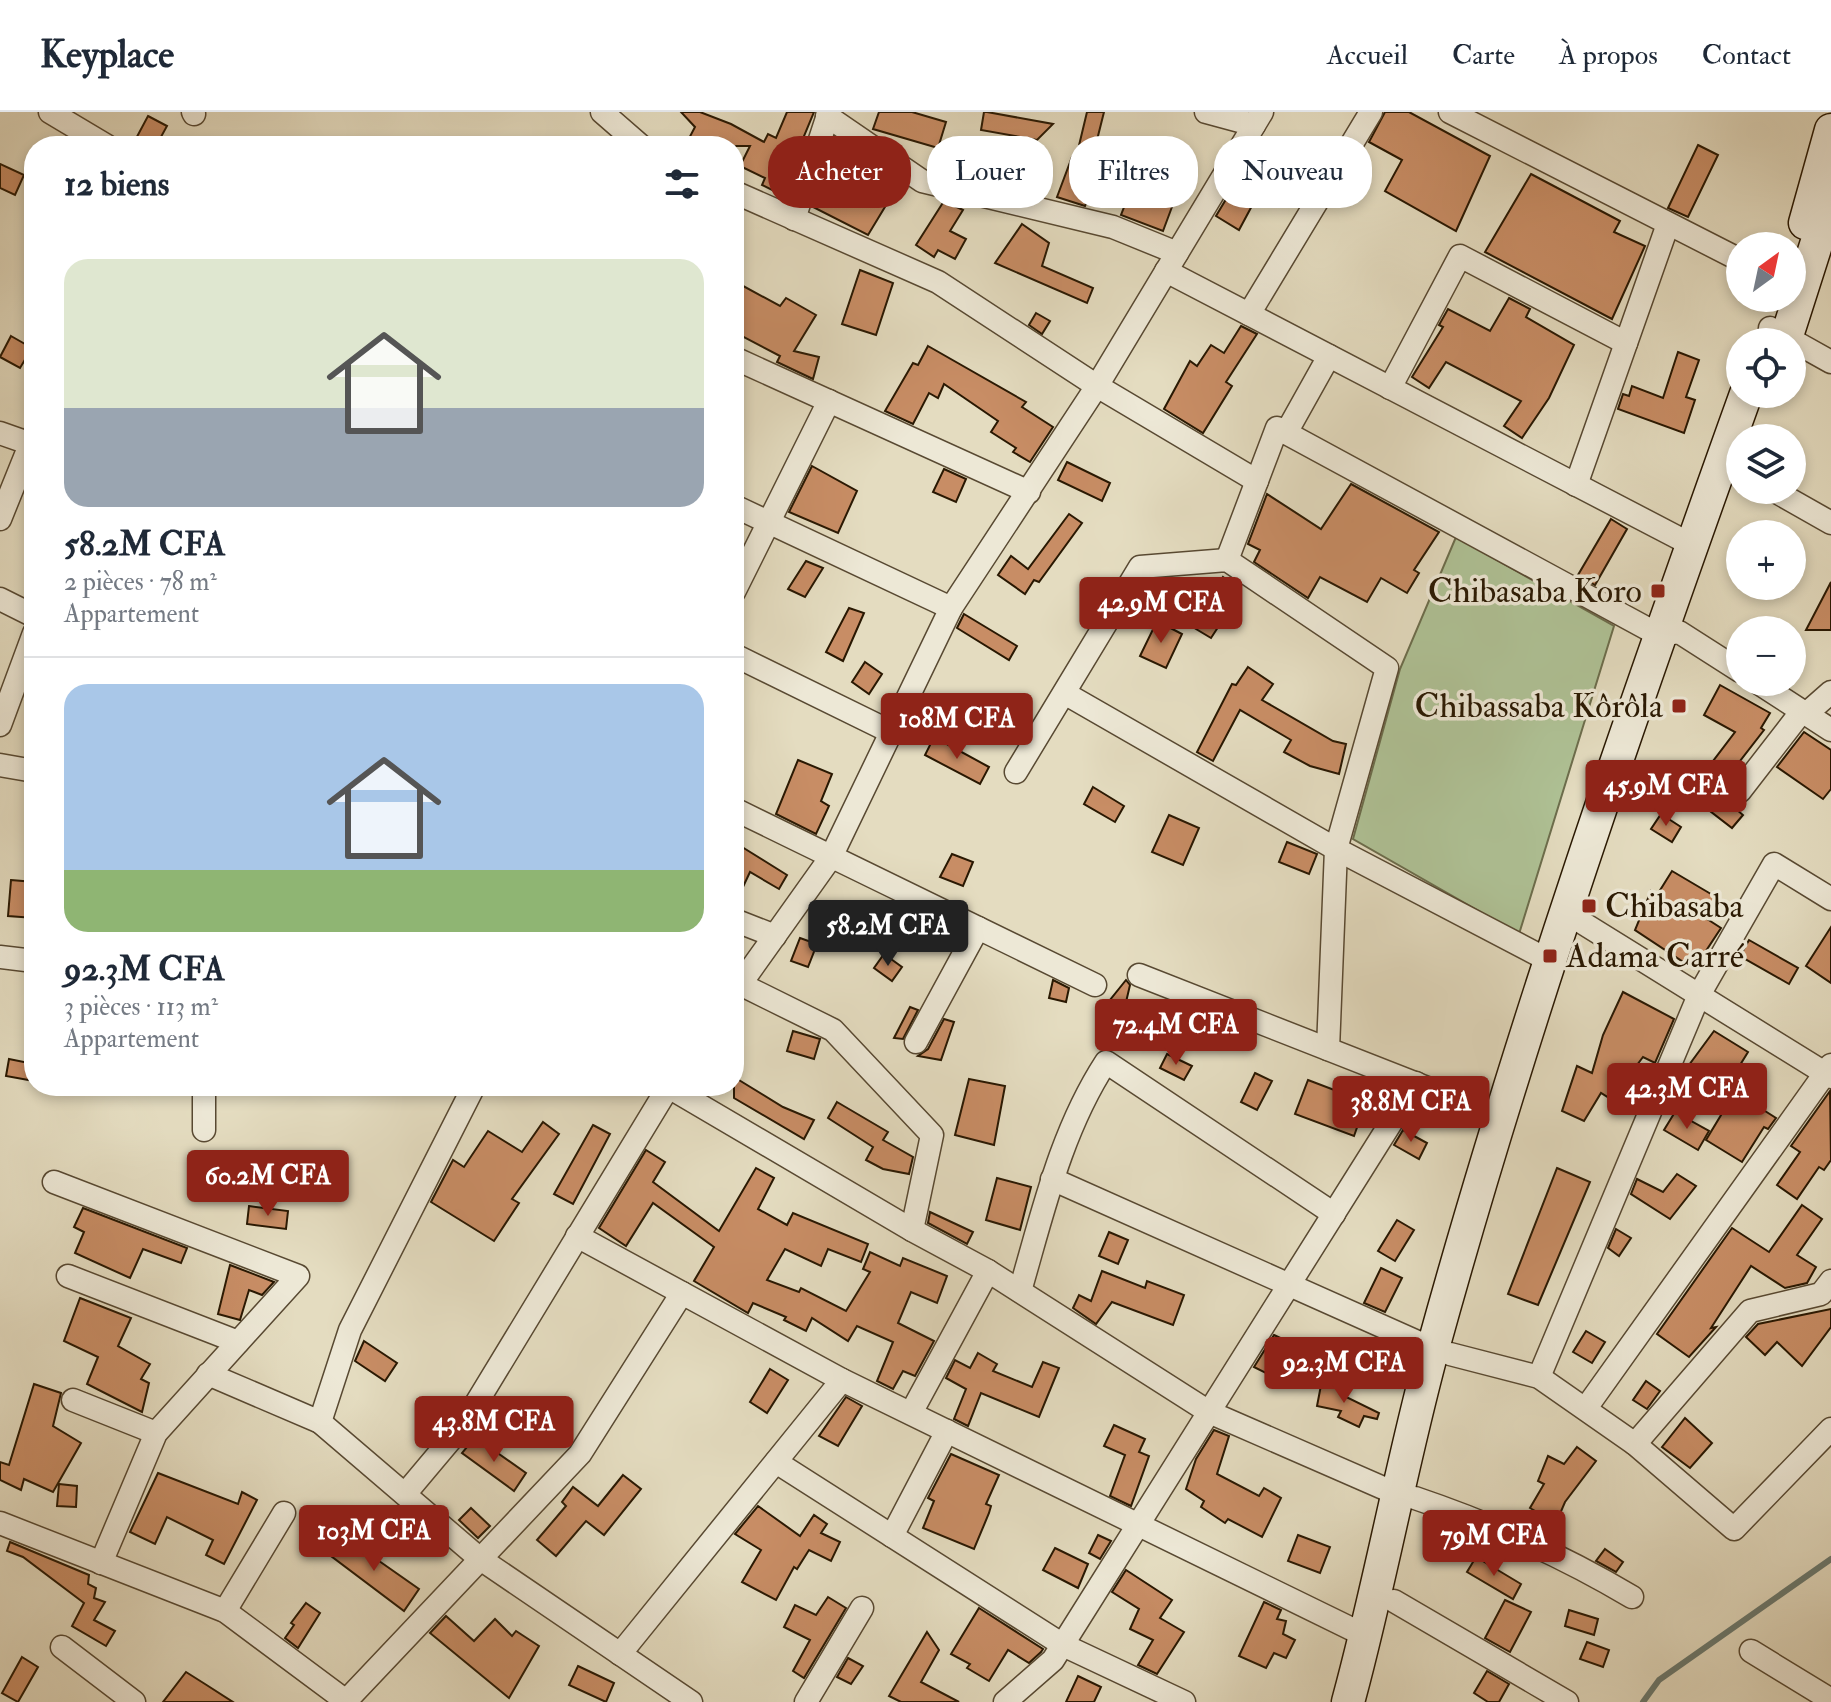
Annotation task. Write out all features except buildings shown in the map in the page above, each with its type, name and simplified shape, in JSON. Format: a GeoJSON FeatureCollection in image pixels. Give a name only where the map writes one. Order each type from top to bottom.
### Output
{"type":"FeatureCollection","features":[{"type":"Feature","properties":{"kind":"main road"},"geometry":{"type":"LineString","coordinates":[[1818,236],[1831,130]]}},
{"type":"Feature","properties":{"kind":"main road"},"geometry":{"type":"LineString","coordinates":[[1781,328],[1831,198]]}},
{"type":"Feature","properties":{"kind":"main road"},"geometry":{"type":"LineString","coordinates":[[1669,634],[1692,545],[1726,483]]}},
{"type":"Feature","properties":{"kind":"main road"},"geometry":{"type":"LineString","coordinates":[[1442,1352],[1573,917],[1669,634],[1726,489]]}},
{"type":"Feature","properties":{"kind":"main road"},"geometry":{"type":"LineString","coordinates":[[1348,1702],[1406,1496],[1501,1117],[1550,961],[1573,917]]}},
{"type":"Feature","properties":{"kind":"main road"},"geometry":{"type":"LineString","coordinates":[[1367,1702],[1394,1601],[1406,1496]]}},
{"type":"Feature","properties":{"kind":"street"},"geometry":{"type":"LineString","coordinates":[[50,112],[90,136]]}},
{"type":"Feature","properties":{"kind":"street"},"geometry":{"type":"LineString","coordinates":[[602,112],[630,136]]}},
{"type":"Feature","properties":{"kind":"street"},"geometry":{"type":"LineString","coordinates":[[744,978],[831,857],[951,608],[1097,386],[1258,118],[1206,112]]}},
{"type":"Feature","properties":{"kind":"street"},"geometry":{"type":"LineString","coordinates":[[1249,314],[1371,112]]}},
{"type":"Feature","properties":{"kind":"street"},"geometry":{"type":"LineString","coordinates":[[1450,112],[1726,253]]}},
{"type":"Feature","properties":{"kind":"street"},"geometry":{"type":"LineString","coordinates":[[794,219],[828,114],[922,181],[1113,227],[1249,314],[1692,545]]}},
{"type":"Feature","properties":{"kind":"street"},"geometry":{"type":"LineString","coordinates":[[744,196],[938,282],[1097,386],[1257,481]]}},
{"type":"Feature","properties":{"kind":"street"},"geometry":{"type":"LineString","coordinates":[[1576,485],[1668,224]]}},
{"type":"Feature","properties":{"kind":"street"},"geometry":{"type":"LineString","coordinates":[[1390,388],[1460,256],[1626,343]]}},
{"type":"Feature","properties":{"kind":"street"},"geometry":{"type":"LineString","coordinates":[[1806,350],[1831,362]]}},
{"type":"Feature","properties":{"kind":"street"},"geometry":{"type":"LineString","coordinates":[[1286,433],[1329,356]]}},
{"type":"Feature","properties":{"kind":"street"},"geometry":{"type":"LineString","coordinates":[[744,363],[1029,492]]}},
{"type":"Feature","properties":{"kind":"street"},"geometry":{"type":"LineString","coordinates":[[744,571],[829,401]]}},
{"type":"Feature","properties":{"kind":"street"},"geometry":{"type":"LineString","coordinates":[[1227,560],[1277,428],[1726,664]]}},
{"type":"Feature","properties":{"kind":"street"},"geometry":{"type":"LineString","coordinates":[[0,433],[24,439]]}},
{"type":"Feature","properties":{"kind":"street"},"geometry":{"type":"LineString","coordinates":[[0,519],[24,462]]}},
{"type":"Feature","properties":{"kind":"street"},"geometry":{"type":"LineString","coordinates":[[1798,504],[1831,523]]}},
{"type":"Feature","properties":{"kind":"street"},"geometry":{"type":"LineString","coordinates":[[744,511],[951,608]]}},
{"type":"Feature","properties":{"kind":"street"},"geometry":{"type":"LineString","coordinates":[[1016,772],[1066,694],[1140,567],[1227,560],[1387,668],[1336,849],[1328,1049]]}},
{"type":"Feature","properties":{"kind":"street"},"geometry":{"type":"LineString","coordinates":[[0,599],[24,611]]}},
{"type":"Feature","properties":{"kind":"street"},"geometry":{"type":"LineString","coordinates":[[0,725],[24,660]]}},
{"type":"Feature","properties":{"kind":"street"},"geometry":{"type":"LineString","coordinates":[[744,660],[891,732]]}},
{"type":"Feature","properties":{"kind":"street"},"geometry":{"type":"LineString","coordinates":[[1740,791],[1804,712],[1831,692]]}},
{"type":"Feature","properties":{"kind":"street"},"geometry":{"type":"LineString","coordinates":[[1066,694],[1336,849],[1550,961]]}},
{"type":"Feature","properties":{"kind":"street"},"geometry":{"type":"LineString","coordinates":[[1779,696],[1831,730]]}},
{"type":"Feature","properties":{"kind":"street"},"geometry":{"type":"LineString","coordinates":[[0,765],[24,769]]}},
{"type":"Feature","properties":{"kind":"street"},"geometry":{"type":"LineString","coordinates":[[744,814],[1095,985]]}},
{"type":"Feature","properties":{"kind":"street"},"geometry":{"type":"LineString","coordinates":[[1539,1377],[1699,995],[1774,864],[1831,899]]}},
{"type":"Feature","properties":{"kind":"street"},"geometry":{"type":"LineString","coordinates":[[1573,917],[1829,1072],[1586,1408]]}},
{"type":"Feature","properties":{"kind":"street"},"geometry":{"type":"LineString","coordinates":[[744,924],[775,936]]}},
{"type":"Feature","properties":{"kind":"street"},"geometry":{"type":"LineString","coordinates":[[916,1042],[978,928]]}},
{"type":"Feature","properties":{"kind":"street"},"geometry":{"type":"LineString","coordinates":[[0,957],[24,960]]}},
{"type":"Feature","properties":{"kind":"street"},"geometry":{"type":"LineString","coordinates":[[1139,975],[1501,1117]]}},
{"type":"Feature","properties":{"kind":"street"},"geometry":{"type":"LineString","coordinates":[[744,991],[833,1030],[932,1135],[912,1230]]}},
{"type":"Feature","properties":{"kind":"street"},"geometry":{"type":"LineString","coordinates":[[1020,1291],[1052,1179],[1080,1101],[1106,1062],[1334,1214]]}},
{"type":"Feature","properties":{"kind":"street"},"geometry":{"type":"LineString","coordinates":[[1005,1702],[1053,1660],[1063,1645],[1416,1083]]}},
{"type":"Feature","properties":{"kind":"street"},"geometry":{"type":"LineString","coordinates":[[204,1096],[204,1130]]}},
{"type":"Feature","properties":{"kind":"street"},"geometry":{"type":"LineString","coordinates":[[320,1422],[350,1330],[469,1096]]}},
{"type":"Feature","properties":{"kind":"street"},"geometry":{"type":"LineString","coordinates":[[405,1494],[463,1425],[662,1096]]}},
{"type":"Feature","properties":{"kind":"street"},"geometry":{"type":"LineString","coordinates":[[685,1096],[912,1230],[988,1271],[1209,1412],[1406,1496],[1480,1520],[1563,1558],[1632,1597]]}},
{"type":"Feature","properties":{"kind":"street"},"geometry":{"type":"LineString","coordinates":[[1052,1179],[1288,1287],[1442,1352],[1539,1377],[1635,1444],[1734,1529],[1831,1429]]}},
{"type":"Feature","properties":{"kind":"street"},"geometry":{"type":"LineString","coordinates":[[54,1182],[298,1276],[156,1433],[101,1563]]}},
{"type":"Feature","properties":{"kind":"street"},"geometry":{"type":"LineString","coordinates":[[577,1236],[842,1380],[1366,1636]]}},
{"type":"Feature","properties":{"kind":"street"},"geometry":{"type":"LineString","coordinates":[[911,1413],[988,1271]]}},
{"type":"Feature","properties":{"kind":"street"},"geometry":{"type":"LineString","coordinates":[[68,1276],[238,1342]]}},
{"type":"Feature","properties":{"kind":"street"},"geometry":{"type":"LineString","coordinates":[[1635,1444],[1750,1311],[1821,1294],[1831,1281]]}},
{"type":"Feature","properties":{"kind":"street"},"geometry":{"type":"LineString","coordinates":[[0,1523],[225,1611],[346,1701],[580,1454],[682,1293]]}},
{"type":"Feature","properties":{"kind":"street"},"geometry":{"type":"LineString","coordinates":[[208,1374],[320,1422],[479,1558],[691,1702]]}},
{"type":"Feature","properties":{"kind":"street"},"geometry":{"type":"LineString","coordinates":[[620,1654],[842,1380]]}},
{"type":"Feature","properties":{"kind":"street"},"geometry":{"type":"LineString","coordinates":[[73,1400],[156,1433]]}},
{"type":"Feature","properties":{"kind":"street"},"geometry":{"type":"LineString","coordinates":[[892,1536],[947,1431]]}},
{"type":"Feature","properties":{"kind":"street"},"geometry":{"type":"LineString","coordinates":[[776,1462],[1063,1645],[1184,1702]]}},
{"type":"Feature","properties":{"kind":"street"},"geometry":{"type":"LineString","coordinates":[[225,1611],[284,1513]]}},
{"type":"Feature","properties":{"kind":"street"},"geometry":{"type":"LineString","coordinates":[[1394,1601],[1567,1702]]}},
{"type":"Feature","properties":{"kind":"street"},"geometry":{"type":"LineString","coordinates":[[806,1702],[862,1608]]}},
{"type":"Feature","properties":{"kind":"street"},"geometry":{"type":"LineString","coordinates":[[62,1647],[134,1702]]}},
{"type":"Feature","properties":{"kind":"street"},"geometry":{"type":"LineString","coordinates":[[1751,1651],[1831,1700]]}},
{"type":"Feature","properties":{"kind":"green space"},"geometry":{"type":"Polygon","coordinates":[[[1456,537],[1614,626],[1519,934],[1353,839],[1400,669],[1456,537]]]}},
{"type":"Feature","properties":{"kind":"waterway"},"geometry":{"type":"LineString","coordinates":[[1643,1702],[1659,1680],[1831,1559]]}},
{"type":"Feature","properties":{"kind":"place","name":"Chibasaba Koro"},"geometry":{"type":"Point","coordinates":[1658,591]}},
{"type":"Feature","properties":{"kind":"place","name":"Chibassaba Kôrôla"},"geometry":{"type":"Point","coordinates":[1679,706]}},
{"type":"Feature","properties":{"kind":"place","name":"Chibasaba"},"geometry":{"type":"Point","coordinates":[1589,906]}},
{"type":"Feature","properties":{"kind":"place","name":"Adama Carré"},"geometry":{"type":"Point","coordinates":[1550,956]}}]}
